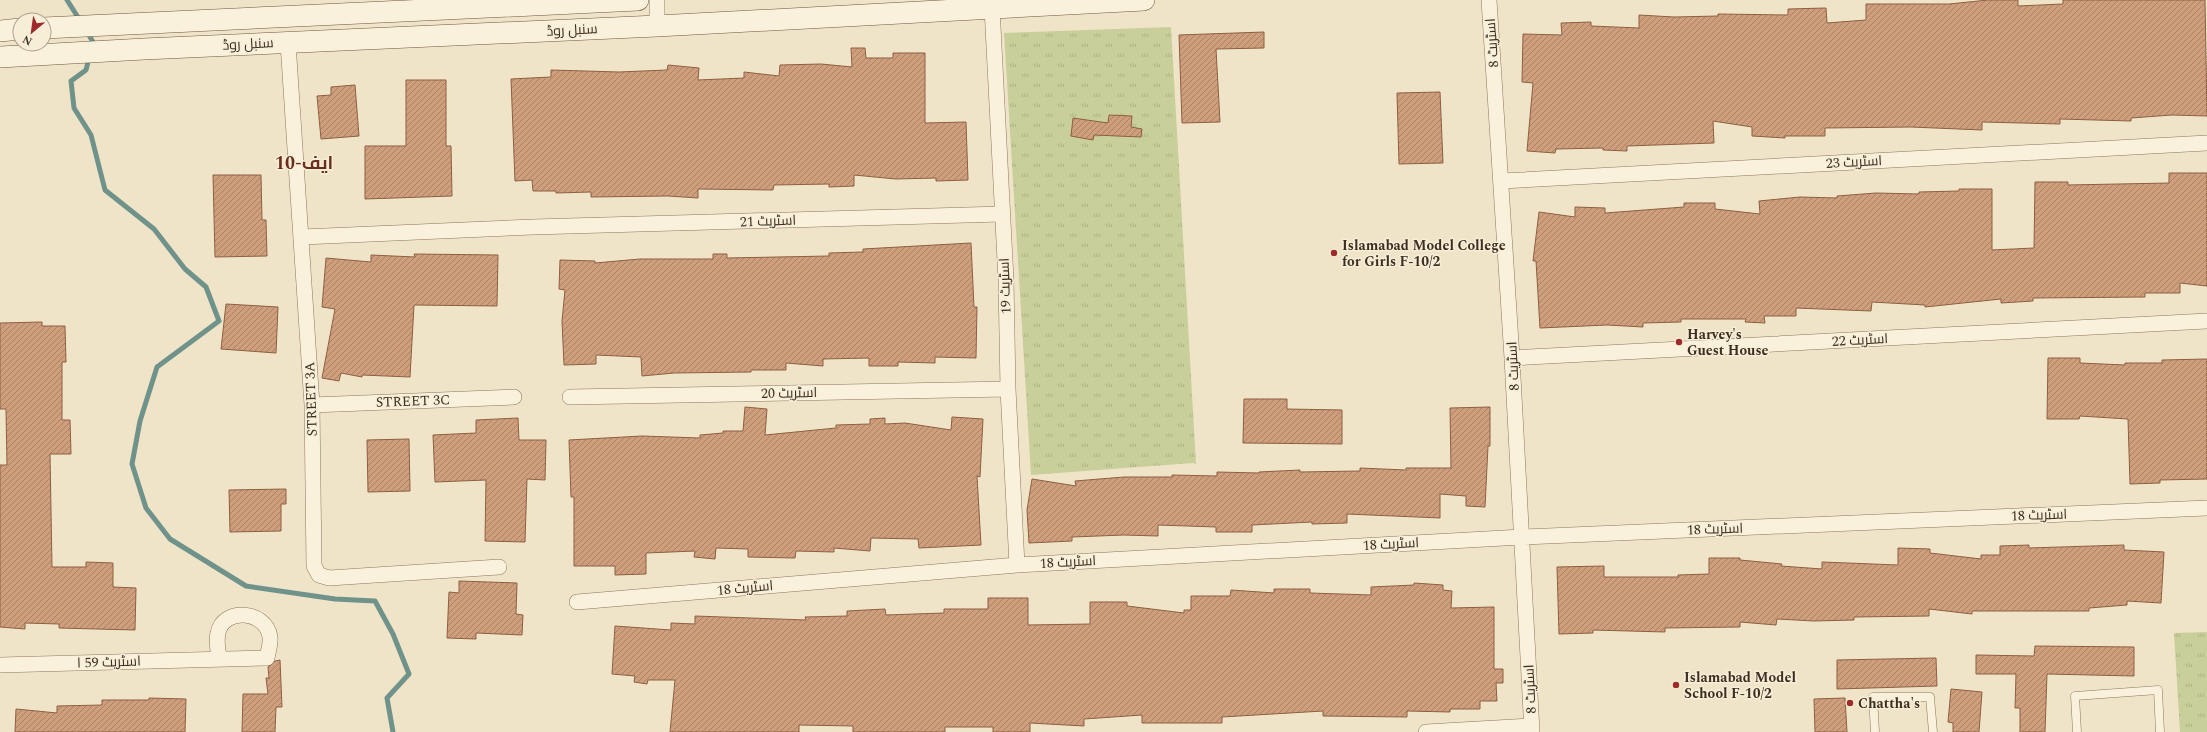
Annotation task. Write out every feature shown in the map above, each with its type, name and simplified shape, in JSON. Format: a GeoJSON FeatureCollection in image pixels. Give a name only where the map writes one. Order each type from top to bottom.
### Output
{"type":"FeatureCollection","features":[{"type":"Feature","properties":{"kind":"street","name":"سنبل روڈ"},"geometry":{"type":"LineString","coordinates":[[52,28],[638,0]]}},
{"type":"Feature","properties":{"kind":"street"},"geometry":{"type":"LineString","coordinates":[[657,0],[657,26]]}},
{"type":"Feature","properties":{"kind":"street","name":"سنبل روڈ"},"geometry":{"type":"LineString","coordinates":[[0,57],[288,42],[657,26],[1086,1],[1144,0]]}},
{"type":"Feature","properties":{"kind":"street","name":"اسٹریٹ 8"},"geometry":{"type":"LineString","coordinates":[[1489,0],[1502,181],[1532,729]]}},
{"type":"Feature","properties":{"kind":"street","name":"اسٹریٹ 19"},"geometry":{"type":"LineString","coordinates":[[992,7],[1006,280],[1008,389],[1017,565]]}},
{"type":"Feature","properties":{"kind":"street"},"geometry":{"type":"LineString","coordinates":[[0,30],[12,30]]}},
{"type":"Feature","properties":{"kind":"street","name":"STREET 3A"},"geometry":{"type":"LineString","coordinates":[[288,42],[312,405],[314,566],[319,575],[329,578],[499,567]]}},
{"type":"Feature","properties":{"kind":"street","name":"اسٹریٹ 23"},"geometry":{"type":"LineString","coordinates":[[1502,181],[2207,143]]}},
{"type":"Feature","properties":{"kind":"street","name":"اسٹریٹ 21"},"geometry":{"type":"LineString","coordinates":[[302,237],[533,227],[1002,214]]}},
{"type":"Feature","properties":{"kind":"street","name":"اسٹریٹ 22"},"geometry":{"type":"LineString","coordinates":[[1512,358],[2207,321]]}},
{"type":"Feature","properties":{"kind":"street","name":"اسٹریٹ 20"},"geometry":{"type":"LineString","coordinates":[[570,397],[1008,389]]}},
{"type":"Feature","properties":{"kind":"street","name":"STREET 3C"},"geometry":{"type":"LineString","coordinates":[[312,405],[514,397]]}},
{"type":"Feature","properties":{"kind":"street","name":"اسٹریٹ 18"},"geometry":{"type":"LineString","coordinates":[[577,602],[1017,565],[1522,537],[2207,508]]}},
{"type":"Feature","properties":{"kind":"street","name":"اسٹریٹ 59 ا"},"geometry":{"type":"LineString","coordinates":[[0,665],[219,658]]}},
{"type":"Feature","properties":{"kind":"street"},"geometry":{"type":"LineString","coordinates":[[1426,732],[1532,729]]}},
{"type":"Feature","properties":{"kind":"lane"},"geometry":{"type":"LineString","coordinates":[[2077,732],[2075,696],[2158,690],[2160,732]]}},
{"type":"Feature","properties":{"kind":"lane"},"geometry":{"type":"LineString","coordinates":[[1875,732],[1874,697],[1930,697],[1934,732]]}},
{"type":"Feature","properties":{"kind":"green space"},"geometry":{"type":"Polygon","coordinates":[[[1171,27],[1196,464],[1031,475],[1004,33],[1171,27]]]}},
{"type":"Feature","properties":{"kind":"green space"},"geometry":{"type":"Polygon","coordinates":[[[2207,632],[2207,732],[2180,732],[2174,633],[2207,632]]]}},
{"type":"Feature","properties":{"kind":"building"},"geometry":{"type":"Polygon","coordinates":[[[1988,0],[2018,0],[2018,6],[2063,4],[2063,0],[2205,0],[2207,116],[2172,115],[2131,118],[2131,121],[2060,119],[2060,124],[1982,122],[1982,130],[1911,127],[1825,128],[1825,136],[1785,136],[1785,138],[1752,136],[1752,127],[1713,121],[1714,143],[1627,146],[1627,151],[1603,150],[1603,148],[1556,149],[1555,153],[1527,151],[1533,83],[1522,82],[1523,34],[1562,35],[1561,23],[1591,22],[1591,26],[1639,28],[1639,15],[1674,17],[1718,16],[1718,14],[1788,15],[1788,9],[1826,8],[1827,23],[1866,20],[1866,4],[1949,4],[1988,0]]]}},
{"type":"Feature","properties":{"kind":"building"},"geometry":{"type":"Polygon","coordinates":[[[1264,32],[1264,48],[1216,49],[1220,122],[1182,123],[1179,35],[1264,32]]]}},
{"type":"Feature","properties":{"kind":"building"},"geometry":{"type":"Polygon","coordinates":[[[851,48],[865,48],[866,58],[893,58],[893,53],[925,53],[925,123],[966,122],[968,180],[936,181],[936,178],[896,179],[854,175],[854,186],[829,187],[829,184],[774,185],[773,190],[698,189],[698,198],[668,196],[591,197],[591,192],[556,193],[556,191],[533,191],[532,180],[515,181],[511,79],[551,77],[551,70],[619,72],[667,70],[668,65],[699,68],[698,80],[744,78],[744,72],[779,76],[780,65],[821,64],[852,67],[851,48]]]}},
{"type":"Feature","properties":{"kind":"building"},"geometry":{"type":"Polygon","coordinates":[[[406,80],[446,80],[446,146],[451,146],[452,196],[365,199],[365,146],[406,146],[406,80]]]}},
{"type":"Feature","properties":{"kind":"building"},"geometry":{"type":"Polygon","coordinates":[[[355,85],[359,136],[321,139],[317,96],[331,95],[331,87],[355,85]]]}},
{"type":"Feature","properties":{"kind":"building"},"geometry":{"type":"Polygon","coordinates":[[[1440,92],[1443,163],[1399,164],[1397,93],[1440,92]]]}},
{"type":"Feature","properties":{"kind":"building"},"geometry":{"type":"Polygon","coordinates":[[[1109,115],[1132,116],[1131,127],[1142,129],[1141,137],[1094,135],[1093,140],[1071,136],[1073,118],[1108,123],[1109,115]]]}},
{"type":"Feature","properties":{"kind":"building"},"geometry":{"type":"Polygon","coordinates":[[[2169,173],[2207,173],[2207,286],[2180,283],[2180,293],[2145,293],[2145,297],[2033,298],[2033,301],[2001,303],[2001,299],[1925,307],[1925,305],[1872,302],[1871,311],[1796,308],[1796,316],[1764,316],[1765,323],[1745,322],[1746,319],[1681,319],[1681,322],[1643,323],[1643,327],[1607,325],[1540,328],[1536,261],[1533,261],[1539,212],[1575,217],[1575,207],[1605,208],[1605,213],[1684,207],[1684,203],[1715,203],[1715,209],[1760,214],[1759,201],[1800,197],[1837,198],[1837,196],[1876,193],[1919,194],[1919,192],[1959,191],[1959,189],[1992,189],[1992,250],[2034,248],[2035,182],[2068,182],[2068,185],[2169,183],[2169,173]]]}},
{"type":"Feature","properties":{"kind":"building"},"geometry":{"type":"Polygon","coordinates":[[[213,175],[261,175],[262,220],[266,220],[267,256],[215,257],[213,175]]]}},
{"type":"Feature","properties":{"kind":"building"},"geometry":{"type":"Polygon","coordinates":[[[971,243],[974,307],[977,307],[976,358],[935,357],[935,363],[898,362],[898,366],[869,366],[869,358],[823,359],[823,366],[786,363],[786,370],[674,373],[642,376],[641,357],[596,355],[596,364],[564,365],[562,321],[565,290],[559,289],[560,260],[595,261],[595,263],[640,259],[713,259],[713,254],[727,254],[727,258],[829,256],[829,253],[863,252],[863,249],[971,243]]]}},
{"type":"Feature","properties":{"kind":"building"},"geometry":{"type":"Polygon","coordinates":[[[414,254],[498,255],[497,306],[414,305],[410,377],[362,375],[362,377],[341,373],[339,381],[322,378],[335,309],[322,307],[326,258],[371,262],[371,255],[415,257],[414,254]]]}},
{"type":"Feature","properties":{"kind":"building"},"geometry":{"type":"Polygon","coordinates":[[[226,304],[278,307],[276,353],[221,349],[226,304]]]}},
{"type":"Feature","properties":{"kind":"building"},"geometry":{"type":"Polygon","coordinates":[[[42,322],[42,326],[65,326],[66,362],[62,362],[62,420],[70,420],[71,454],[50,454],[52,567],[86,567],[86,562],[113,563],[113,587],[136,588],[135,630],[59,628],[59,624],[25,623],[25,629],[0,627],[0,465],[7,465],[6,409],[0,409],[0,323],[42,322]]]}},
{"type":"Feature","properties":{"kind":"building"},"geometry":{"type":"Polygon","coordinates":[[[2048,358],[2080,358],[2080,363],[2125,365],[2125,363],[2162,363],[2162,360],[2207,359],[2207,479],[2160,480],[2160,483],[2130,484],[2128,419],[2080,416],[2079,419],[2047,419],[2048,358]]]}},
{"type":"Feature","properties":{"kind":"building"},"geometry":{"type":"Polygon","coordinates":[[[1244,399],[1287,399],[1287,409],[1342,410],[1342,444],[1243,443],[1244,399]]]}},
{"type":"Feature","properties":{"kind":"building"},"geometry":{"type":"Polygon","coordinates":[[[745,407],[767,409],[765,435],[836,428],[836,425],[870,424],[870,419],[885,418],[885,424],[905,423],[951,430],[952,417],[983,419],[980,477],[977,476],[981,545],[919,548],[918,539],[871,538],[870,551],[834,548],[834,552],[796,551],[795,558],[748,557],[748,549],[716,548],[715,559],[694,557],[695,551],[646,553],[646,574],[615,575],[615,566],[574,566],[574,497],[571,497],[569,440],[642,436],[700,438],[700,435],[723,433],[723,431],[743,431],[745,407]]]}},
{"type":"Feature","properties":{"kind":"building"},"geometry":{"type":"Polygon","coordinates":[[[1490,407],[1490,446],[1488,446],[1485,507],[1466,506],[1466,496],[1440,494],[1440,518],[1347,514],[1347,523],[1312,524],[1312,522],[1252,525],[1252,532],[1216,532],[1216,527],[1158,525],[1158,536],[1124,535],[1072,537],[1072,541],[1029,543],[1027,510],[1032,479],[1076,486],[1075,481],[1124,477],[1172,477],[1172,475],[1217,476],[1217,472],[1259,473],[1300,470],[1300,472],[1360,471],[1360,468],[1406,470],[1406,468],[1451,468],[1450,408],[1490,407]]]}},
{"type":"Feature","properties":{"kind":"building"},"geometry":{"type":"Polygon","coordinates":[[[518,418],[519,440],[546,440],[545,480],[527,479],[525,542],[485,541],[486,480],[435,482],[433,435],[476,433],[476,420],[518,418]]]}},
{"type":"Feature","properties":{"kind":"building"},"geometry":{"type":"Polygon","coordinates":[[[409,439],[410,491],[368,492],[367,440],[409,439]]]}},
{"type":"Feature","properties":{"kind":"building"},"geometry":{"type":"Polygon","coordinates":[[[286,489],[286,504],[281,504],[281,531],[230,532],[229,490],[286,489]]]}},
{"type":"Feature","properties":{"kind":"building"},"geometry":{"type":"Polygon","coordinates":[[[2029,545],[2029,548],[2124,545],[2124,550],[2164,552],[2161,603],[2127,601],[2127,605],[2089,608],[2089,611],[1972,611],[1972,614],[1929,609],[1929,616],[1854,617],[1854,620],[1814,621],[1777,619],[1776,625],[1740,622],[1740,627],[1665,628],[1665,632],[1593,630],[1593,633],[1559,634],[1557,567],[1604,566],[1604,577],[1678,577],[1678,575],[1709,574],[1709,558],[1740,558],[1740,560],[1782,564],[1781,566],[1822,569],[1822,562],[1898,565],[1898,548],[1930,549],[1930,553],[1981,559],[1981,555],[2000,555],[2000,546],[2029,545]]]}},
{"type":"Feature","properties":{"kind":"building"},"geometry":{"type":"Polygon","coordinates":[[[459,581],[517,583],[516,614],[523,615],[522,635],[476,633],[476,639],[447,638],[449,592],[459,593],[459,581]]]}},
{"type":"Feature","properties":{"kind":"building"},"geometry":{"type":"Polygon","coordinates":[[[1414,583],[1443,585],[1443,590],[1452,591],[1451,608],[1494,607],[1494,669],[1503,669],[1503,683],[1496,683],[1497,701],[1480,701],[1480,709],[1450,709],[1450,712],[1407,711],[1407,717],[1323,716],[1323,711],[1222,717],[1222,723],[1142,723],[1142,715],[1084,719],[1084,726],[1030,723],[1030,732],[993,732],[993,727],[945,727],[945,732],[853,732],[853,726],[799,725],[799,732],[670,732],[675,680],[648,680],[647,684],[634,682],[635,676],[612,674],[615,626],[671,630],[671,623],[695,624],[695,616],[806,620],[805,617],[847,616],[847,611],[885,609],[886,615],[944,613],[944,609],[988,609],[988,598],[1028,598],[1028,625],[1090,624],[1090,602],[1127,602],[1127,606],[1184,613],[1184,610],[1191,610],[1191,596],[1230,596],[1231,590],[1274,593],[1274,589],[1310,589],[1310,593],[1371,595],[1371,587],[1414,585],[1414,583]]]}},
{"type":"Feature","properties":{"kind":"building"},"geometry":{"type":"Polygon","coordinates":[[[2035,646],[2134,647],[2134,676],[2047,674],[2045,732],[2020,732],[2020,708],[2015,708],[2016,674],[1976,674],[1976,655],[2034,656],[2035,646]]]}},
{"type":"Feature","properties":{"kind":"building"},"geometry":{"type":"Polygon","coordinates":[[[1936,658],[1937,686],[1837,689],[1837,660],[1936,658]]]}},
{"type":"Feature","properties":{"kind":"building"},"geometry":{"type":"Polygon","coordinates":[[[280,660],[282,707],[276,707],[275,732],[242,732],[243,694],[268,694],[266,678],[269,678],[268,667],[275,661],[280,660]]]}},
{"type":"Feature","properties":{"kind":"building"},"geometry":{"type":"Polygon","coordinates":[[[1951,689],[1982,692],[1979,732],[1953,732],[1953,723],[1948,722],[1951,689]]]}},
{"type":"Feature","properties":{"kind":"building"},"geometry":{"type":"Polygon","coordinates":[[[149,698],[186,699],[185,732],[15,732],[16,709],[57,713],[57,706],[102,705],[102,700],[149,700],[149,698]]]}},
{"type":"Feature","properties":{"kind":"building"},"geometry":{"type":"Polygon","coordinates":[[[1845,698],[1847,732],[1815,732],[1814,699],[1845,698]]]}},
{"type":"Feature","properties":{"kind":"waterway"},"geometry":{"type":"LineString","coordinates":[[67,0],[81,22]]}},
{"type":"Feature","properties":{"kind":"waterway"},"geometry":{"type":"LineString","coordinates":[[87,32],[93,42],[92,48]]}},
{"type":"Feature","properties":{"kind":"waterway"},"geometry":{"type":"LineString","coordinates":[[89,58],[86,70],[71,81],[74,108],[91,135],[105,190],[154,229],[185,269],[206,287],[219,321],[157,367],[140,421],[132,464],[146,508],[170,539],[246,586],[335,599],[375,601],[393,634],[409,674],[387,698],[393,732]]}},
{"type":"Feature","properties":{"kind":"place","name":"Islamabad Model College for Girls F-10/2"},"geometry":{"type":"Point","coordinates":[1334,253]}},
{"type":"Feature","properties":{"kind":"place","name":"Harvey's Guest House"},"geometry":{"type":"Point","coordinates":[1679,342]}},
{"type":"Feature","properties":{"kind":"place","name":"Islamabad Model School F-10/2"},"geometry":{"type":"Point","coordinates":[1676,685]}},
{"type":"Feature","properties":{"kind":"place","name":"Chattha's"},"geometry":{"type":"Point","coordinates":[1850,703]}},
{"type":"Feature","properties":{"kind":"district","name":"ایف-10"},"geometry":{"type":"Point","coordinates":[304,163]}}]}
